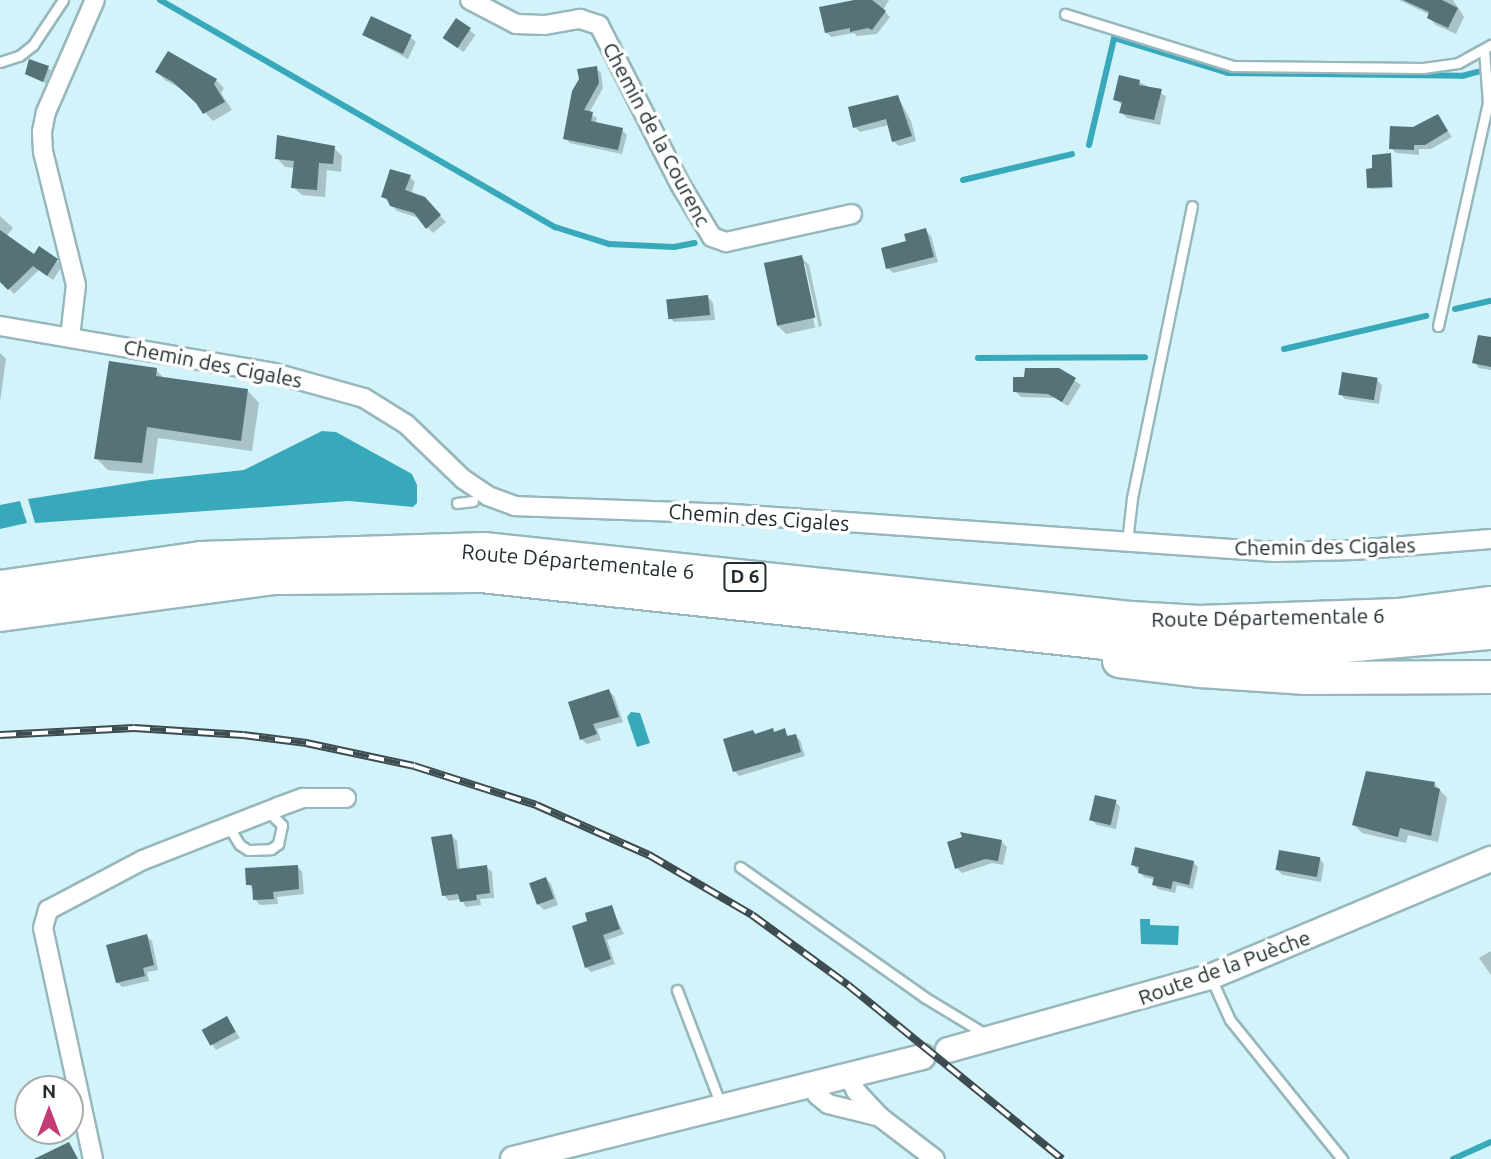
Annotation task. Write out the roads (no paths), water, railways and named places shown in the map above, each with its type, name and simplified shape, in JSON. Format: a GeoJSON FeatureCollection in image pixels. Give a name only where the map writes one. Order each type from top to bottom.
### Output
{"type":"FeatureCollection","features":[{"type":"Feature","properties":{"kind":"highway","name":"Route Départementale 6"},"geometry":{"type":"LineString","coordinates":[[0,587],[201,558],[484,549],[1132,618],[1199,622],[1398,615],[1491,603]]}},
{"type":"Feature","properties":{"kind":"highway","name":"Route Départementale 6"},"geometry":{"type":"LineString","coordinates":[[0,615],[272,578],[481,576],[1105,643],[1311,649],[1491,633]]}},
{"type":"Feature","properties":{"kind":"highway"},"geometry":{"type":"LineString","coordinates":[[1199,622],[1491,589]]}},
{"type":"Feature","properties":{"kind":"highway"},"geometry":{"type":"LineString","coordinates":[[875,618],[1058,653],[1201,671],[1306,678],[1491,677]]}},
{"type":"Feature","properties":{"kind":"main road","name":"Route de la Puèche"},"geometry":{"type":"LineString","coordinates":[[948,1050],[1210,977],[1491,859]]}},
{"type":"Feature","properties":{"kind":"main road"},"geometry":{"type":"LineString","coordinates":[[513,1159],[923,1056]]}},
{"type":"Feature","properties":{"kind":"street"},"geometry":{"type":"LineString","coordinates":[[70,337],[76,285],[43,152],[43,132],[46,112],[95,0]]}},
{"type":"Feature","properties":{"kind":"street","name":"Chemin de la Courenc"},"geometry":{"type":"LineString","coordinates":[[470,0],[516,24],[545,25],[580,19],[599,25],[680,184],[712,237],[726,242],[852,214]]}},
{"type":"Feature","properties":{"kind":"street","name":"Chemin des Cigales"},"geometry":{"type":"LineString","coordinates":[[0,326],[274,373],[364,398],[406,424],[463,479],[488,496],[515,506],[733,514],[1275,552],[1354,550],[1491,539]]}},
{"type":"Feature","properties":{"kind":"street"},"geometry":{"type":"LineString","coordinates":[[93,1159],[43,928],[44,919],[55,904],[143,860],[303,798],[346,799]]}},
{"type":"Feature","properties":{"kind":"street"},"geometry":{"type":"LineString","coordinates":[[848,1074],[856,1091],[916,1153],[935,1159]]}},
{"type":"Feature","properties":{"kind":"street"},"geometry":{"type":"LineString","coordinates":[[812,1083],[817,1096],[828,1104],[880,1117]]}},
{"type":"Feature","properties":{"kind":"lane"},"geometry":{"type":"LineString","coordinates":[[0,62],[19,56],[33,45],[63,0]]}},
{"type":"Feature","properties":{"kind":"lane"},"geometry":{"type":"LineString","coordinates":[[1065,14],[1233,66],[1423,68],[1458,63],[1488,48],[1488,103],[1437,326]]}},
{"type":"Feature","properties":{"kind":"lane"},"geometry":{"type":"LineString","coordinates":[[1127,542],[1132,498],[1192,206]]}},
{"type":"Feature","properties":{"kind":"lane"},"geometry":{"type":"LineString","coordinates":[[457,503],[473,501]]}},
{"type":"Feature","properties":{"kind":"lane"},"geometry":{"type":"LineString","coordinates":[[228,827],[240,845],[248,850],[271,849],[278,844],[282,825],[267,811]]}},
{"type":"Feature","properties":{"kind":"lane"},"geometry":{"type":"LineString","coordinates":[[740,867],[924,997],[993,1039]]}},
{"type":"Feature","properties":{"kind":"lane"},"geometry":{"type":"LineString","coordinates":[[1210,977],[1230,1020],[1342,1159]]}},
{"type":"Feature","properties":{"kind":"lane"},"geometry":{"type":"LineString","coordinates":[[677,990],[721,1105]]}},
{"type":"Feature","properties":{"kind":"water"},"geometry":{"type":"Polygon","coordinates":[[[322,431],[336,432],[412,474],[417,485],[417,503],[413,507],[349,501],[35,523],[28,499],[150,480],[244,470],[322,431]]]}},
{"type":"Feature","properties":{"kind":"water"},"geometry":{"type":"Polygon","coordinates":[[[20,501],[27,523],[0,529],[0,505],[20,501]]]}},
{"type":"Feature","properties":{"kind":"water"},"geometry":{"type":"Polygon","coordinates":[[[631,712],[640,713],[650,743],[637,747],[627,717],[631,712]]]}},
{"type":"Feature","properties":{"kind":"water"},"geometry":{"type":"Polygon","coordinates":[[[1140,919],[1150,919],[1150,925],[1179,926],[1178,945],[1141,944],[1140,919]]]}},
{"type":"Feature","properties":{"kind":"waterway"},"geometry":{"type":"LineString","coordinates":[[160,0],[555,227],[609,244],[674,247],[695,243]]}},
{"type":"Feature","properties":{"kind":"waterway"},"geometry":{"type":"LineString","coordinates":[[1089,145],[1114,38],[1228,73],[1462,76],[1477,72]]}},
{"type":"Feature","properties":{"kind":"waterway"},"geometry":{"type":"LineString","coordinates":[[963,180],[1072,154]]}},
{"type":"Feature","properties":{"kind":"waterway"},"geometry":{"type":"LineString","coordinates":[[1455,309],[1491,301]]}},
{"type":"Feature","properties":{"kind":"waterway"},"geometry":{"type":"LineString","coordinates":[[1284,349],[1426,316]]}},
{"type":"Feature","properties":{"kind":"waterway"},"geometry":{"type":"LineString","coordinates":[[978,358],[1145,357]]}},
{"type":"Feature","properties":{"kind":"waterway"},"geometry":{"type":"LineString","coordinates":[[1453,1159],[1491,1142]]}},
{"type":"Feature","properties":{"kind":"railway"},"geometry":{"type":"LineString","coordinates":[[0,735],[134,728],[243,735],[306,743],[414,766],[536,805],[649,855],[752,915],[848,985],[1062,1159]]}}]}
